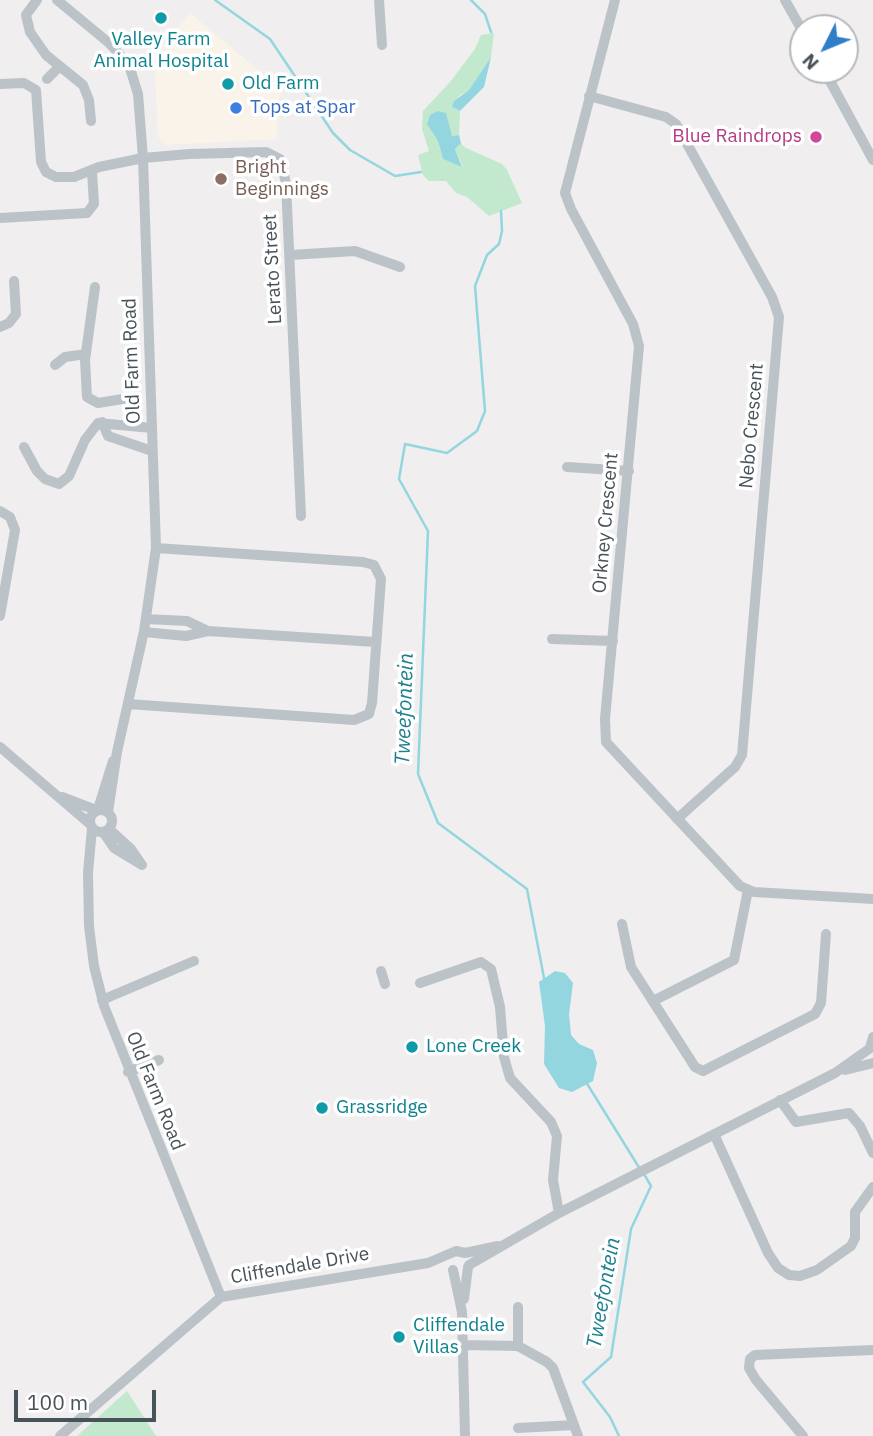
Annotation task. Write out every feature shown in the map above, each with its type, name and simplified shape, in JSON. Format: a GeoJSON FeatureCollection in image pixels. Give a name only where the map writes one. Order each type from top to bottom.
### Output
{"type":"FeatureCollection","features":[{"type":"Feature","properties":{"kind":"street"},"geometry":{"type":"LineString","coordinates":[[37,0],[27,12],[26,22],[38,45],[86,90],[91,121]]}},
{"type":"Feature","properties":{"kind":"street","name":"Old Farm Road"},"geometry":{"type":"LineString","coordinates":[[57,0],[109,43],[129,65],[138,94],[143,158],[156,548],[144,632],[101,811]]}},
{"type":"Feature","properties":{"kind":"street"},"geometry":{"type":"LineString","coordinates":[[379,0],[382,45]]}},
{"type":"Feature","properties":{"kind":"street","name":"Orkney Crescent"},"geometry":{"type":"LineString","coordinates":[[615,0],[565,193],[638,338],[606,742],[734,882],[748,890]]}},
{"type":"Feature","properties":{"kind":"street"},"geometry":{"type":"LineString","coordinates":[[47,79],[59,67]]}},
{"type":"Feature","properties":{"kind":"street"},"geometry":{"type":"LineString","coordinates":[[0,84],[24,83],[36,90],[41,162],[46,172],[62,177],[143,158]]}},
{"type":"Feature","properties":{"kind":"street"},"geometry":{"type":"LineString","coordinates":[[832,84],[873,160]]}},
{"type":"Feature","properties":{"kind":"street","name":"Nebo Crescent"},"geometry":{"type":"LineString","coordinates":[[589,96],[666,117],[676,124],[772,297],[779,317],[742,755],[734,767],[677,819]]}},
{"type":"Feature","properties":{"kind":"street","name":"Lerato Street"},"geometry":{"type":"LineString","coordinates":[[143,158],[255,152],[274,154],[285,172],[301,516]]}},
{"type":"Feature","properties":{"kind":"street"},"geometry":{"type":"LineString","coordinates":[[0,218],[88,213],[94,204],[92,172]]}},
{"type":"Feature","properties":{"kind":"street"},"geometry":{"type":"LineString","coordinates":[[290,255],[355,251],[370,254],[400,267]]}},
{"type":"Feature","properties":{"kind":"street"},"geometry":{"type":"LineString","coordinates":[[0,327],[9,323],[16,314],[15,281]]}},
{"type":"Feature","properties":{"kind":"street"},"geometry":{"type":"LineString","coordinates":[[94,287],[86,354],[86,389],[90,400],[98,403],[129,398]]}},
{"type":"Feature","properties":{"kind":"street"},"geometry":{"type":"LineString","coordinates":[[55,365],[65,357],[86,354]]}},
{"type":"Feature","properties":{"kind":"street"},"geometry":{"type":"LineString","coordinates":[[151,386],[132,397],[151,406]]}},
{"type":"Feature","properties":{"kind":"street"},"geometry":{"type":"LineString","coordinates":[[102,422],[108,436],[152,451]]}},
{"type":"Feature","properties":{"kind":"street"},"geometry":{"type":"LineString","coordinates":[[24,447],[37,471],[45,479],[59,484],[69,475],[87,435],[102,422],[152,428]]}},
{"type":"Feature","properties":{"kind":"street"},"geometry":{"type":"LineString","coordinates":[[567,467],[629,471]]}},
{"type":"Feature","properties":{"kind":"street"},"geometry":{"type":"LineString","coordinates":[[0,615],[15,530],[3,512]]}},
{"type":"Feature","properties":{"kind":"street"},"geometry":{"type":"LineString","coordinates":[[128,704],[362,719],[369,714],[373,703],[381,579],[374,565],[363,562],[156,548]]}},
{"type":"Feature","properties":{"kind":"street"},"geometry":{"type":"LineString","coordinates":[[146,619],[187,621],[208,631]]}},
{"type":"Feature","properties":{"kind":"street"},"geometry":{"type":"LineString","coordinates":[[144,632],[186,636],[208,631],[375,642]]}},
{"type":"Feature","properties":{"kind":"street"},"geometry":{"type":"LineString","coordinates":[[552,639],[613,641]]}},
{"type":"Feature","properties":{"kind":"street"},"geometry":{"type":"LineString","coordinates":[[0,747],[98,829]]}},
{"type":"Feature","properties":{"kind":"street"},"geometry":{"type":"LineString","coordinates":[[53,793],[101,811],[112,822],[98,829]]}},
{"type":"Feature","properties":{"kind":"street"},"geometry":{"type":"LineString","coordinates":[[98,829],[90,816],[101,811]]}},
{"type":"Feature","properties":{"kind":"street","name":"Old Farm Road"},"geometry":{"type":"LineString","coordinates":[[98,829],[89,890],[91,944],[102,1000],[128,1072],[221,1297]]}},
{"type":"Feature","properties":{"kind":"street"},"geometry":{"type":"LineString","coordinates":[[653,1001],[734,960],[748,890],[873,899]]}},
{"type":"Feature","properties":{"kind":"street"},"geometry":{"type":"LineString","coordinates":[[622,924],[627,959],[695,1067],[708,1070],[815,1014],[821,1003],[826,934]]}},
{"type":"Feature","properties":{"kind":"street"},"geometry":{"type":"LineString","coordinates":[[102,1000],[194,961]]}},
{"type":"Feature","properties":{"kind":"street"},"geometry":{"type":"LineString","coordinates":[[420,983],[478,963],[486,964],[494,976],[504,1057],[510,1078],[555,1129],[558,1144],[553,1180],[559,1213]]}},
{"type":"Feature","properties":{"kind":"street"},"geometry":{"type":"LineString","coordinates":[[381,971],[385,985]]}},
{"type":"Feature","properties":{"kind":"street"},"geometry":{"type":"LineString","coordinates":[[452,1269],[461,1271],[498,1246],[559,1213],[780,1100],[835,1073],[873,1062],[869,1057],[871,1045]]}},
{"type":"Feature","properties":{"kind":"street"},"geometry":{"type":"LineString","coordinates":[[835,1073],[871,1045]]}},
{"type":"Feature","properties":{"kind":"street"},"geometry":{"type":"LineString","coordinates":[[128,1072],[159,1060]]}},
{"type":"Feature","properties":{"kind":"street"},"geometry":{"type":"LineString","coordinates":[[780,1100],[796,1122],[849,1113],[860,1126],[873,1153]]}},
{"type":"Feature","properties":{"kind":"street"},"geometry":{"type":"LineString","coordinates":[[715,1135],[768,1253],[779,1268],[789,1275],[800,1276],[817,1270],[851,1246],[855,1238],[855,1212],[873,1187]]}},
{"type":"Feature","properties":{"kind":"street"},"geometry":{"type":"LineString","coordinates":[[462,1312],[450,1255],[459,1251],[465,1253],[498,1246]]}},
{"type":"Feature","properties":{"kind":"street"},"geometry":{"type":"LineString","coordinates":[[465,1253],[468,1266],[462,1312],[465,1436]]}},
{"type":"Feature","properties":{"kind":"street","name":"Cliffendale Drive"},"geometry":{"type":"LineString","coordinates":[[60,1436],[221,1297],[428,1263],[450,1255]]}},
{"type":"Feature","properties":{"kind":"street","name":"Cliffendale Drive"},"geometry":{"type":"LineString","coordinates":[[428,1263],[452,1269]]}},
{"type":"Feature","properties":{"kind":"street"},"geometry":{"type":"LineString","coordinates":[[518,1346],[519,1307]]}},
{"type":"Feature","properties":{"kind":"street"},"geometry":{"type":"LineString","coordinates":[[463,1346],[518,1346],[550,1364],[576,1431],[518,1428]]}},
{"type":"Feature","properties":{"kind":"street"},"geometry":{"type":"LineString","coordinates":[[803,1436],[753,1375],[748,1362],[755,1355],[873,1350]]}},
{"type":"Feature","properties":{"kind":"shaded area"},"geometry":{"type":"Polygon","coordinates":[[[190,13],[280,88],[277,139],[167,145],[158,137],[154,57],[190,13]]]}},
{"type":"Feature","properties":{"kind":"green space"},"geometry":{"type":"Polygon","coordinates":[[[494,33],[491,57],[469,90],[459,96],[452,107],[460,111],[459,135],[452,136],[449,132],[447,116],[427,124],[438,141],[443,159],[463,167],[455,149],[461,143],[464,147],[502,164],[507,170],[522,203],[489,216],[467,197],[456,193],[446,181],[429,181],[423,175],[418,155],[429,151],[422,129],[423,111],[450,82],[475,49],[481,35],[494,33]]]}},
{"type":"Feature","properties":{"kind":"green space"},"geometry":{"type":"Polygon","coordinates":[[[127,1391],[156,1436],[77,1436],[127,1391]]]}},
{"type":"Feature","properties":{"kind":"water"},"geometry":{"type":"Polygon","coordinates":[[[491,57],[484,87],[460,111],[452,107],[454,101],[469,90],[491,57]]]}},
{"type":"Feature","properties":{"kind":"water"},"geometry":{"type":"Polygon","coordinates":[[[438,111],[446,113],[452,136],[459,135],[461,143],[455,149],[462,167],[443,159],[438,141],[427,124],[430,115],[438,111]]]}},
{"type":"Feature","properties":{"kind":"water"},"geometry":{"type":"Polygon","coordinates":[[[555,971],[565,973],[573,983],[569,1014],[571,1035],[579,1044],[593,1050],[597,1063],[593,1081],[572,1092],[559,1088],[544,1064],[545,1026],[539,982],[555,971]]]}},
{"type":"Feature","properties":{"kind":"waterway"},"geometry":{"type":"LineString","coordinates":[[215,0],[270,39],[333,133],[350,150],[395,176],[421,172]]}},
{"type":"Feature","properties":{"kind":"waterway","name":"Tweefontein"},"geometry":{"type":"LineString","coordinates":[[471,0],[485,14],[491,32]]}},
{"type":"Feature","properties":{"kind":"waterway","name":"Tweefontein"},"geometry":{"type":"LineString","coordinates":[[501,211],[502,231],[499,244],[487,255],[475,286],[485,411],[477,431],[447,453],[405,444],[399,479],[428,531],[418,774],[438,823],[527,889],[544,978]]}},
{"type":"Feature","properties":{"kind":"waterway","name":"Tweefontein"},"geometry":{"type":"LineString","coordinates":[[586,1082],[640,1169]]}},
{"type":"Feature","properties":{"kind":"waterway","name":"Tweefontein"},"geometry":{"type":"LineString","coordinates":[[619,1436],[610,1417],[583,1382],[611,1357],[631,1229],[651,1186],[644,1174]]}},
{"type":"Feature","properties":{"kind":"place","name":"Valley Farm Animal Hospital"},"geometry":{"type":"Point","coordinates":[161,18]}},
{"type":"Feature","properties":{"kind":"place","name":"Old Farm"},"geometry":{"type":"Point","coordinates":[228,84]}},
{"type":"Feature","properties":{"kind":"place","name":"Tops at Spar"},"geometry":{"type":"Point","coordinates":[236,108]}},
{"type":"Feature","properties":{"kind":"place","name":"Blue Raindrops"},"geometry":{"type":"Point","coordinates":[816,137]}},
{"type":"Feature","properties":{"kind":"place","name":"Bright Beginnings"},"geometry":{"type":"Point","coordinates":[221,179]}},
{"type":"Feature","properties":{"kind":"place","name":"Lone Creek"},"geometry":{"type":"Point","coordinates":[412,1047]}},
{"type":"Feature","properties":{"kind":"place","name":"Grassridge"},"geometry":{"type":"Point","coordinates":[322,1108]}},
{"type":"Feature","properties":{"kind":"place","name":"Cliffendale Villas"},"geometry":{"type":"Point","coordinates":[399,1337]}}]}
